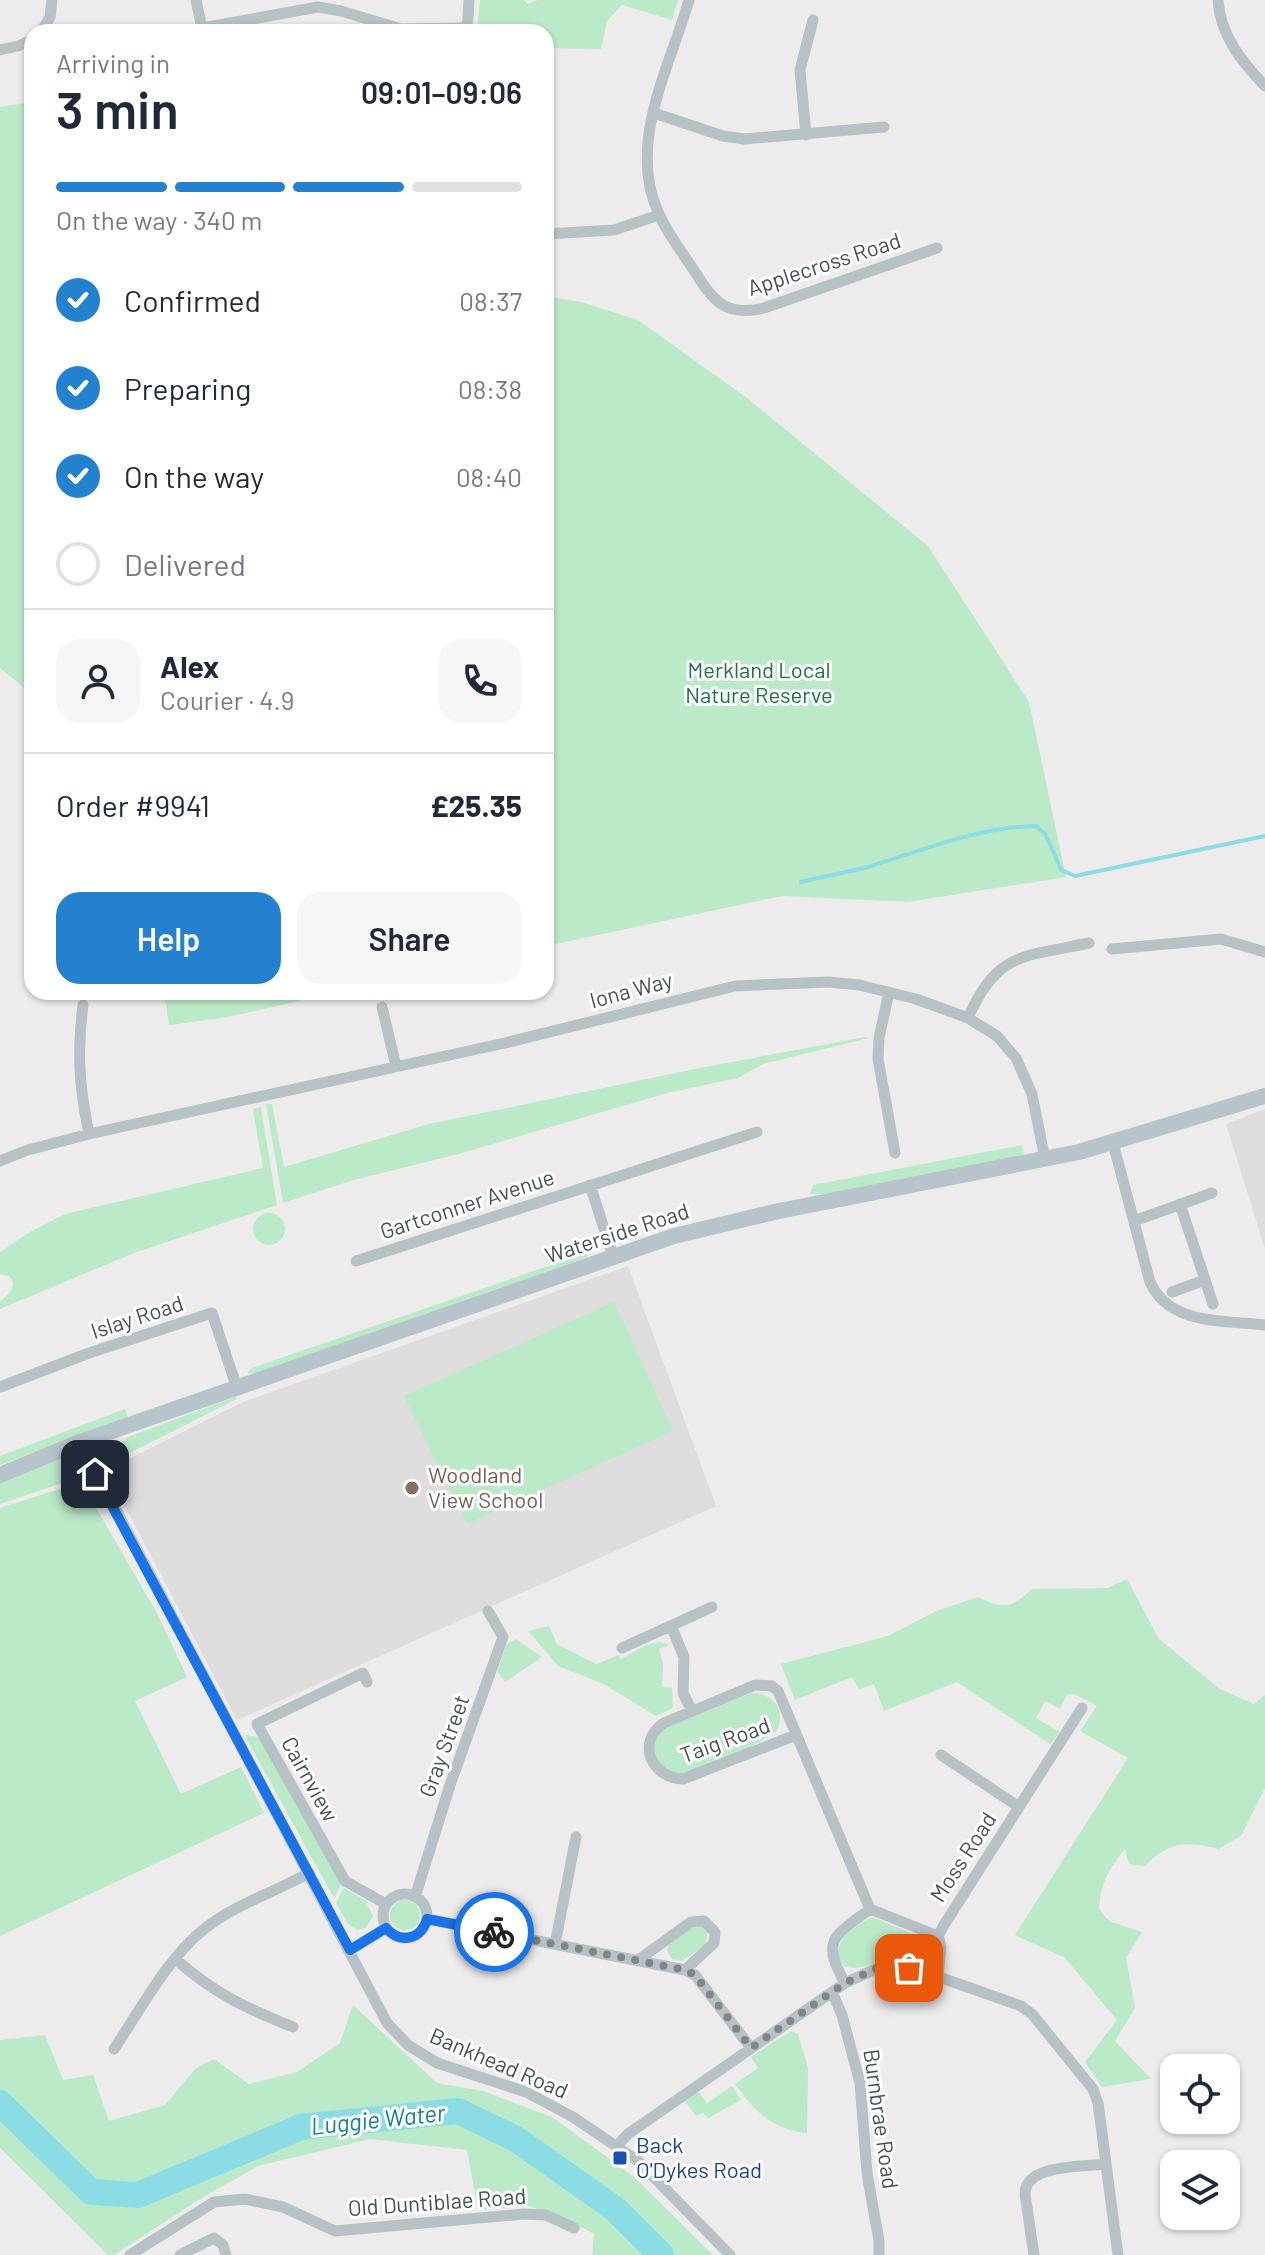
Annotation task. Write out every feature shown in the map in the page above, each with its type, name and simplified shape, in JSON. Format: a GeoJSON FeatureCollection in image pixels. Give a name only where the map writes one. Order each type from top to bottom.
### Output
{"type":"FeatureCollection","features":[{"type":"Feature","properties":{"kind":"main road","name":"Waterside Road"},"geometry":{"type":"LineString","coordinates":[[0,1475],[80,1442],[674,1236],[731,1221],[1113,1143],[1265,1096]]}},
{"type":"Feature","properties":{"kind":"street"},"geometry":{"type":"LineString","coordinates":[[46,24],[52,0]]}},
{"type":"Feature","properties":{"kind":"street"},"geometry":{"type":"LineString","coordinates":[[196,0],[201,24]]}},
{"type":"Feature","properties":{"kind":"street"},"geometry":{"type":"LineString","coordinates":[[467,24],[469,0]]}},
{"type":"Feature","properties":{"kind":"street","name":"Applecross Road"},"geometry":{"type":"LineString","coordinates":[[689,0],[648,135],[647,182],[659,215],[706,289],[720,304],[739,312],[764,308],[937,248]]}},
{"type":"Feature","properties":{"kind":"street"},"geometry":{"type":"LineString","coordinates":[[1218,0],[1228,39],[1246,67],[1265,86]]}},
{"type":"Feature","properties":{"kind":"street"},"geometry":{"type":"LineString","coordinates":[[222,24],[302,8],[342,5],[389,24]]}},
{"type":"Feature","properties":{"kind":"street"},"geometry":{"type":"LineString","coordinates":[[806,135],[800,70],[813,20]]}},
{"type":"Feature","properties":{"kind":"street"},"geometry":{"type":"LineString","coordinates":[[0,50],[24,43]]}},
{"type":"Feature","properties":{"kind":"street"},"geometry":{"type":"LineString","coordinates":[[654,113],[723,136],[744,139],[884,127]]}},
{"type":"Feature","properties":{"kind":"street"},"geometry":{"type":"LineString","coordinates":[[554,234],[614,230],[659,215]]}},
{"type":"Feature","properties":{"kind":"street"},"geometry":{"type":"LineString","coordinates":[[1112,949],[1221,939],[1265,952]]}},
{"type":"Feature","properties":{"kind":"street"},"geometry":{"type":"LineString","coordinates":[[968,1018],[981,988],[1008,963],[1022,957],[1089,943]]}},
{"type":"Feature","properties":{"kind":"street","name":"Iona Way"},"geometry":{"type":"LineString","coordinates":[[0,1161],[89,1134],[505,1043],[735,986],[828,982],[889,992],[968,1018],[997,1036],[1016,1058],[1032,1094],[1045,1159]]}},
{"type":"Feature","properties":{"kind":"street"},"geometry":{"type":"LineString","coordinates":[[889,992],[879,1038],[878,1059],[895,1153]]}},
{"type":"Feature","properties":{"kind":"street"},"geometry":{"type":"LineString","coordinates":[[83,1005],[78,1064],[89,1134]]}},
{"type":"Feature","properties":{"kind":"street"},"geometry":{"type":"LineString","coordinates":[[382,1007],[396,1066]]}},
{"type":"Feature","properties":{"kind":"street","name":"Gartconner Avenue"},"geometry":{"type":"LineString","coordinates":[[356,1261],[757,1132]]}},
{"type":"Feature","properties":{"kind":"street"},"geometry":{"type":"LineString","coordinates":[[1113,1143],[1150,1282],[1169,1308],[1187,1315],[1265,1325]]}},
{"type":"Feature","properties":{"kind":"street","name":"Gartconner Avenue"},"geometry":{"type":"LineString","coordinates":[[590,1185],[613,1256]]}},
{"type":"Feature","properties":{"kind":"street"},"geometry":{"type":"LineString","coordinates":[[1134,1221],[1212,1193]]}},
{"type":"Feature","properties":{"kind":"street"},"geometry":{"type":"LineString","coordinates":[[1180,1204],[1213,1304]]}},
{"type":"Feature","properties":{"kind":"street"},"geometry":{"type":"LineString","coordinates":[[1172,1292],[1205,1280]]}},
{"type":"Feature","properties":{"kind":"street","name":"Islay Road"},"geometry":{"type":"LineString","coordinates":[[0,1387],[89,1353],[212,1313],[237,1388]]}},
{"type":"Feature","properties":{"kind":"street","name":"Bankhead Road"},"geometry":{"type":"LineString","coordinates":[[80,1442],[387,2023],[408,2045],[437,2063],[550,2103],[617,2146],[659,2180],[730,2255]]}},
{"type":"Feature","properties":{"kind":"street"},"geometry":{"type":"LineString","coordinates":[[622,1648],[712,1607]]}},
{"type":"Feature","properties":{"kind":"street","name":"Gray Street"},"geometry":{"type":"LineString","coordinates":[[415,1897],[450,1785],[503,1637],[488,1611]]}},
{"type":"Feature","properties":{"kind":"street"},"geometry":{"type":"LineString","coordinates":[[671,1626],[684,1657],[683,1693],[692,1711]]}},
{"type":"Feature","properties":{"kind":"street","name":"Cairnview"},"geometry":{"type":"LineString","coordinates":[[367,1682],[363,1673],[257,1724],[345,1881],[386,1904]]}},
{"type":"Feature","properties":{"kind":"street","name":"Taig Road"},"geometry":{"type":"LineString","coordinates":[[796,1735],[692,1777],[675,1779],[656,1768],[650,1760],[649,1743],[655,1729],[755,1685],[764,1684],[778,1691],[870,1909]]}},
{"type":"Feature","properties":{"kind":"street","name":"Moss Road"},"geometry":{"type":"LineString","coordinates":[[938,1977],[941,1947],[938,1936],[1082,1708]]}},
{"type":"Feature","properties":{"kind":"street","name":"Moss Road"},"geometry":{"type":"LineString","coordinates":[[941,1755],[1019,1807]]}},
{"type":"Feature","properties":{"kind":"street"},"geometry":{"type":"LineString","coordinates":[[555,1944],[576,1837]]}},
{"type":"Feature","properties":{"kind":"street"},"geometry":{"type":"LineString","coordinates":[[114,2049],[175,1959],[203,1930],[222,1917],[309,1873]]}},
{"type":"Feature","properties":{"kind":"street"},"geometry":{"type":"LineString","coordinates":[[403,1894],[415,1897],[425,1906],[427,1919],[420,1933],[406,1938],[391,1934],[383,1916],[386,1904],[403,1894]]}},
{"type":"Feature","properties":{"kind":"street"},"geometry":{"type":"LineString","coordinates":[[845,1983],[832,1958],[833,1942],[838,1934],[870,1909],[938,1936]]}},
{"type":"Feature","properties":{"kind":"street"},"geometry":{"type":"LineString","coordinates":[[427,1919],[685,1970],[695,1975],[751,2048]]}},
{"type":"Feature","properties":{"kind":"street"},"geometry":{"type":"LineString","coordinates":[[637,1961],[691,1922],[704,1921],[715,1932],[714,1943],[685,1970]]}},
{"type":"Feature","properties":{"kind":"street"},"geometry":{"type":"LineString","coordinates":[[350,1950],[386,1928]]}},
{"type":"Feature","properties":{"kind":"street"},"geometry":{"type":"LineString","coordinates":[[175,1959],[218,1994],[293,2027]]}},
{"type":"Feature","properties":{"kind":"street"},"geometry":{"type":"LineString","coordinates":[[617,2146],[628,2134],[845,1983],[880,1967],[909,1968],[1021,2006],[1032,2014],[1093,2089],[1098,2103],[1118,2255]]}},
{"type":"Feature","properties":{"kind":"street","name":"Burnbrae Road"},"geometry":{"type":"LineString","coordinates":[[832,1992],[859,2074],[867,2173],[879,2255]]}},
{"type":"Feature","properties":{"kind":"street"},"geometry":{"type":"LineString","coordinates":[[1034,2255],[1025,2194],[1030,2178],[1041,2172],[1106,2164]]}},
{"type":"Feature","properties":{"kind":"street","name":"Old Duntiblae Road"},"geometry":{"type":"LineString","coordinates":[[130,2255],[214,2202],[245,2199],[283,2207],[335,2231],[524,2214],[546,2215],[574,2228]]}},
{"type":"Feature","properties":{"kind":"street"},"geometry":{"type":"LineString","coordinates":[[180,2255],[214,2238],[223,2245],[226,2255]]}},
{"type":"Feature","properties":{"kind":"shaded area"},"geometry":{"type":"Polygon","coordinates":[[[1265,1109],[1265,1249],[1226,1124],[1265,1109]]]}},
{"type":"Feature","properties":{"kind":"shaded area","name":"Woodland View School"},"geometry":{"type":"Polygon","coordinates":[[[628,1266],[716,1506],[237,1720],[106,1470],[243,1402],[628,1266]]]}},
{"type":"Feature","properties":{"kind":"green space"},"geometry":{"type":"Polygon","coordinates":[[[480,0],[524,0],[527,4],[538,0],[678,0],[672,20],[622,5],[607,21],[601,49],[554,48],[554,24],[478,24],[480,0]]]}},
{"type":"Feature","properties":{"kind":"green space"},"geometry":{"type":"Polygon","coordinates":[[[24,103],[24,688],[0,668],[0,107],[24,103]]]}},
{"type":"Feature","properties":{"kind":"green space","name":"Merkland Local Nature Reserve"},"geometry":{"type":"Polygon","coordinates":[[[554,297],[581,302],[638,320],[747,398],[928,546],[1029,702],[1066,877],[908,902],[782,896],[554,944],[554,297]]]}},
{"type":"Feature","properties":{"kind":"green space"},"geometry":{"type":"Polygon","coordinates":[[[165,1000],[303,1000],[228,1017],[169,1025],[165,1000]]]}},
{"type":"Feature","properties":{"kind":"green space"},"geometry":{"type":"Polygon","coordinates":[[[869,1038],[763,1064],[738,1078],[667,1093],[455,1155],[357,1179],[283,1203],[266,1104],[272,1104],[284,1167],[429,1124],[869,1038]]]}},
{"type":"Feature","properties":{"kind":"green space"},"geometry":{"type":"Polygon","coordinates":[[[261,1107],[277,1205],[134,1253],[0,1309],[0,1302],[13,1283],[9,1276],[0,1274],[0,1252],[28,1233],[65,1214],[263,1168],[253,1109],[261,1107]]]}},
{"type":"Feature","properties":{"kind":"green space"},"geometry":{"type":"Polygon","coordinates":[[[1022,1145],[1024,1155],[1018,1157],[831,1194],[810,1194],[813,1185],[1022,1145]]]}},
{"type":"Feature","properties":{"kind":"green space"},"geometry":{"type":"Polygon","coordinates":[[[269,1213],[280,1218],[285,1229],[280,1240],[269,1245],[258,1240],[253,1229],[258,1218],[269,1213]]]}},
{"type":"Feature","properties":{"kind":"green space"},"geometry":{"type":"Polygon","coordinates":[[[586,1253],[588,1257],[256,1373],[247,1373],[252,1368],[586,1253]]]}},
{"type":"Feature","properties":{"kind":"green space"},"geometry":{"type":"Polygon","coordinates":[[[614,1302],[673,1431],[467,1524],[404,1396],[614,1302]]]}},
{"type":"Feature","properties":{"kind":"green space"},"geometry":{"type":"Polygon","coordinates":[[[235,1397],[237,1399],[110,1463],[116,1448],[128,1437],[235,1397]]]}},
{"type":"Feature","properties":{"kind":"green space"},"geometry":{"type":"Polygon","coordinates":[[[125,1409],[128,1417],[0,1465],[0,1456],[125,1409]]]}},
{"type":"Feature","properties":{"kind":"green space"},"geometry":{"type":"Polygon","coordinates":[[[63,1458],[83,1468],[77,1478],[0,1504],[0,1483],[63,1458]]]}},
{"type":"Feature","properties":{"kind":"green space"},"geometry":{"type":"Polygon","coordinates":[[[81,1482],[158,1615],[187,1677],[135,1701],[181,1794],[241,1767],[264,1813],[0,1936],[0,1508],[81,1482]]]}},
{"type":"Feature","properties":{"kind":"green space"},"geometry":{"type":"Polygon","coordinates":[[[1127,1579],[1159,1639],[1220,1689],[1254,1704],[1265,1695],[1265,1788],[1241,1836],[1219,1849],[1179,1845],[1162,1852],[1145,1866],[1129,1864],[1125,1849],[1110,1870],[1103,1884],[1099,1909],[1109,1921],[1142,1932],[1126,1958],[1135,2008],[1115,2041],[1151,2079],[1102,2087],[1085,2062],[1117,2020],[1065,1958],[1015,1935],[1128,1758],[1080,1731],[1097,1706],[1074,1694],[1067,1695],[1060,1709],[1045,1701],[1036,1718],[1060,1732],[1050,1744],[957,1682],[884,1711],[874,1684],[859,1689],[852,1677],[795,1700],[781,1664],[888,1636],[934,1612],[978,1597],[994,1604],[1007,1605],[1032,1589],[1108,1588],[1127,1579]]]}},
{"type":"Feature","properties":{"kind":"green space"},"geometry":{"type":"Polygon","coordinates":[[[549,1626],[557,1644],[596,1664],[619,1655],[621,1659],[658,1642],[669,1645],[659,1649],[663,1664],[662,1687],[672,1688],[673,1708],[656,1716],[604,1684],[558,1666],[528,1631],[549,1626]]]}},
{"type":"Feature","properties":{"kind":"green space"},"geometry":{"type":"Polygon","coordinates":[[[516,1639],[542,1657],[505,1682],[497,1671],[507,1644],[516,1639]]]}},
{"type":"Feature","properties":{"kind":"green space"},"geometry":{"type":"Polygon","coordinates":[[[751,1693],[771,1699],[778,1708],[780,1721],[778,1729],[772,1734],[732,1756],[689,1773],[673,1773],[660,1765],[654,1746],[663,1729],[751,1693]]]}},
{"type":"Feature","properties":{"kind":"green space"},"geometry":{"type":"Polygon","coordinates":[[[245,1736],[260,1738],[341,1884],[334,1898],[245,1736]]]}},
{"type":"Feature","properties":{"kind":"green space"},"geometry":{"type":"Polygon","coordinates":[[[344,1888],[368,1902],[373,1916],[366,1928],[357,1930],[348,1924],[336,1903],[344,1888]]]}},
{"type":"Feature","properties":{"kind":"green space"},"geometry":{"type":"Polygon","coordinates":[[[405,1900],[416,1904],[420,1915],[416,1926],[405,1930],[394,1926],[390,1915],[394,1904],[405,1900]]]}},
{"type":"Feature","properties":{"kind":"green space"},"geometry":{"type":"Polygon","coordinates":[[[872,1917],[928,1940],[935,1951],[932,1959],[920,1963],[888,1961],[858,1967],[844,1966],[840,1958],[840,1943],[850,1931],[872,1917]]]}},
{"type":"Feature","properties":{"kind":"green space"},"geometry":{"type":"Polygon","coordinates":[[[700,1926],[708,1932],[705,1945],[682,1961],[672,1959],[667,1951],[675,1938],[700,1926]]]}},
{"type":"Feature","properties":{"kind":"green space"},"geometry":{"type":"Polygon","coordinates":[[[353,2005],[437,2083],[483,2091],[552,2117],[633,2176],[713,2255],[592,2255],[594,2234],[558,2215],[528,2206],[478,2210],[467,2150],[370,2139],[258,2166],[200,2199],[114,2255],[108,2255],[0,2148],[0,2040],[45,2035],[63,2080],[93,2075],[109,2121],[165,2105],[196,2068],[214,2059],[249,2084],[297,2072],[340,2043],[353,2005]]]}},
{"type":"Feature","properties":{"kind":"green space"},"geometry":{"type":"Polygon","coordinates":[[[791,2031],[798,2034],[808,2068],[807,2133],[784,2128],[765,2118],[735,2084],[758,2068],[751,2057],[791,2031]]]}},
{"type":"Feature","properties":{"kind":"green space"},"geometry":{"type":"Polygon","coordinates":[[[732,2086],[741,2100],[708,2118],[703,2113],[696,2116],[684,2100],[698,2091],[707,2103],[732,2086]]]}},
{"type":"Feature","properties":{"kind":"waterway"},"geometry":{"type":"LineString","coordinates":[[801,882],[868,867],[972,835],[1014,827],[1036,826],[1046,835],[1061,870],[1075,876],[1265,836]]}},
{"type":"Feature","properties":{"kind":"waterway","name":"Luggie Water"},"geometry":{"type":"LineString","coordinates":[[0,2103],[91,2192],[138,2195],[301,2127],[458,2111],[516,2139],[615,2209],[661,2255]]}},
{"type":"Feature","properties":{"kind":"way so far"},"geometry":{"type":"LineString","coordinates":[[494,1932],[685,1970],[695,1975],[751,2048],[845,1983],[868,1971],[880,1967],[909,1968]]}},
{"type":"Feature","properties":{"kind":"place","name":"Woodland View School"},"geometry":{"type":"Point","coordinates":[412,1488]}},
{"type":"Feature","properties":{"kind":"place","name":"Back O'Dykes Road"},"geometry":{"type":"Point","coordinates":[620,2158]}},
{"type":"Feature","properties":{"kind":"route"},"geometry":{"type":"LineString","coordinates":[[95,1474],[350,1950],[386,1928],[398,1937],[413,1937],[420,1933],[427,1919],[494,1932]]}}]}
